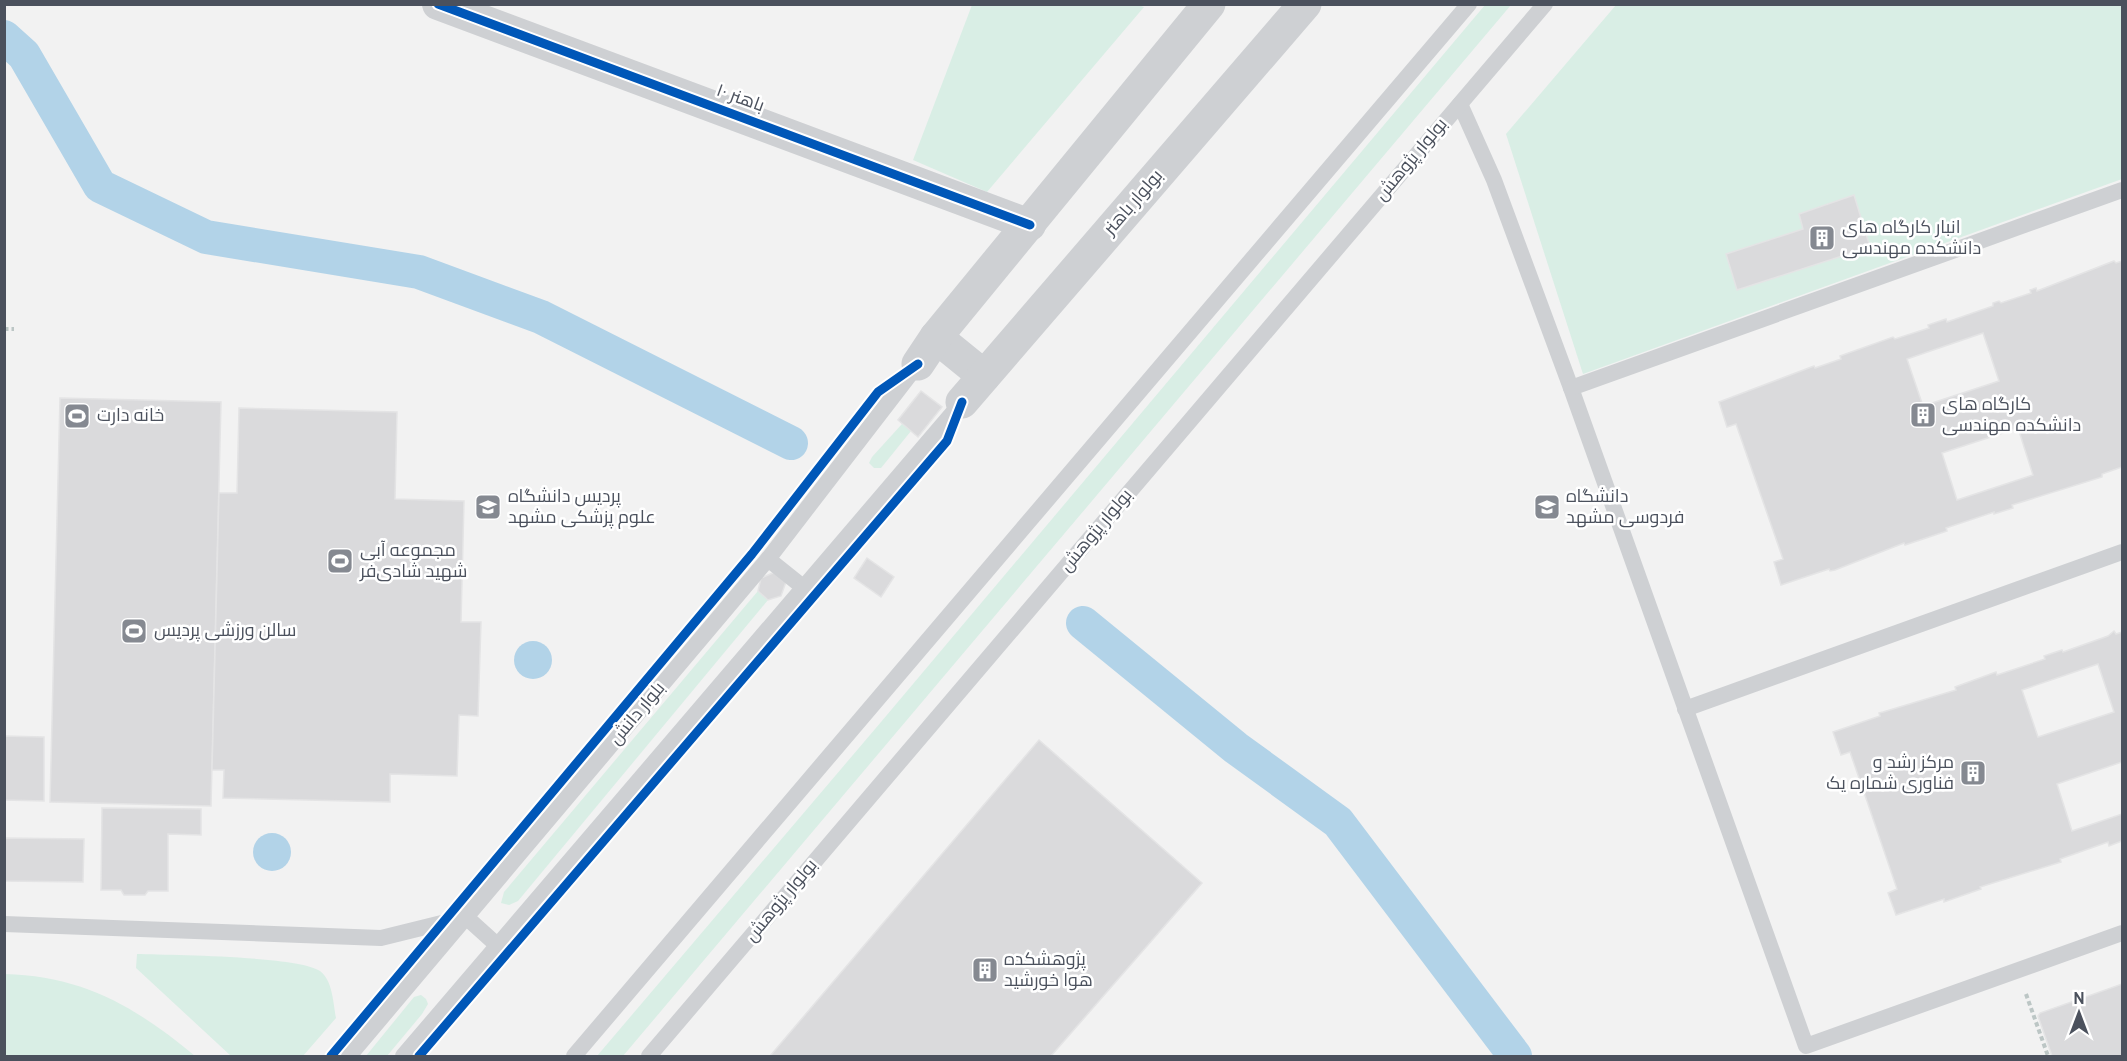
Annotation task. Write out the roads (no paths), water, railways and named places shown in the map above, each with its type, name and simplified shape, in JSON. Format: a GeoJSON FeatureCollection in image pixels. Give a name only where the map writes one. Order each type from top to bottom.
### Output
{"type":"FeatureCollection","features":[{"type":"Feature","properties":{"kind":"street","name":"باهنر ۱۰"},"geometry":{"type":"LineString","coordinates":[[438,4],[1030,225]]}},
{"type":"Feature","properties":{"kind":"street","name":"بولوار باهنر"},"geometry":{"type":"LineString","coordinates":[[962,402],[1305,4]]}},
{"type":"Feature","properties":{"kind":"street"},"geometry":{"type":"LineString","coordinates":[[918,364],[936,337],[1209,5]]}},
{"type":"Feature","properties":{"kind":"street"},"geometry":{"type":"LineString","coordinates":[[936,337],[984,376]]}},
{"type":"Feature","properties":{"kind":"lane"},"geometry":{"type":"LineString","coordinates":[[574,1056],[1469,4]]}},
{"type":"Feature","properties":{"kind":"lane","name":"بولوار پژوهش"},"geometry":{"type":"LineString","coordinates":[[649,1056],[1545,4]]}},
{"type":"Feature","properties":{"kind":"lane"},"geometry":{"type":"LineString","coordinates":[[1460,104],[1494,180],[1571,388],[1806,1046],[2122,933]]}},
{"type":"Feature","properties":{"kind":"lane"},"geometry":{"type":"LineString","coordinates":[[1571,388],[2122,190]]}},
{"type":"Feature","properties":{"kind":"lane","name":"بلوار دانش"},"geometry":{"type":"LineString","coordinates":[[349,1056],[768,559],[918,364]]}},
{"type":"Feature","properties":{"kind":"lane"},"geometry":{"type":"LineString","coordinates":[[403,1056],[962,402]]}},
{"type":"Feature","properties":{"kind":"lane"},"geometry":{"type":"LineString","coordinates":[[1685,709],[2122,552]]}},
{"type":"Feature","properties":{"kind":"lane"},"geometry":{"type":"LineString","coordinates":[[768,559],[803,587]]}},
{"type":"Feature","properties":{"kind":"lane"},"geometry":{"type":"LineString","coordinates":[[4,924],[381,938],[466,917],[496,945]]}},
{"type":"Feature","properties":{"kind":"water"},"geometry":{"type":"Polygon","coordinates":[[[533,641],[546,647],[552,660],[546,673],[533,679],[520,673],[514,660],[520,647],[533,641]]]}},
{"type":"Feature","properties":{"kind":"water"},"geometry":{"type":"Polygon","coordinates":[[[272,833],[285,839],[291,852],[285,865],[272,871],[259,865],[253,852],[259,839],[272,833]]]}},
{"type":"Feature","properties":{"kind":"waterway"},"geometry":{"type":"LineString","coordinates":[[4,37],[24,55],[100,186],[206,237],[419,272],[541,317],[791,443]]}},
{"type":"Feature","properties":{"kind":"waterway"},"geometry":{"type":"LineString","coordinates":[[1083,623],[1236,748],[1338,822],[1515,1056]]}},
{"type":"Feature","properties":{"kind":"place","name":"انبار کارگاه های دانشکده مهندسی"},"geometry":{"type":"Point","coordinates":[1822,238]}},
{"type":"Feature","properties":{"kind":"place","name":"کارگاه های دانشکده مهندسی"},"geometry":{"type":"Point","coordinates":[1923,415]}},
{"type":"Feature","properties":{"kind":"place","name":"خانه دارت"},"geometry":{"type":"Point","coordinates":[77,416]}},
{"type":"Feature","properties":{"kind":"place","name":"پردیس دانشگاه علوم پزشکی مشهد"},"geometry":{"type":"Point","coordinates":[488,507]}},
{"type":"Feature","properties":{"kind":"place","name":"دانشگاه فردوسی مشهد"},"geometry":{"type":"Point","coordinates":[1547,507]}},
{"type":"Feature","properties":{"kind":"place","name":"مجموعه آبی شهید شادی‌فر"},"geometry":{"type":"Point","coordinates":[340,561]}},
{"type":"Feature","properties":{"kind":"place","name":"سالن ورزشی پردیس"},"geometry":{"type":"Point","coordinates":[134,631]}},
{"type":"Feature","properties":{"kind":"place","name":"مرکز رشد و فناوری شماره یک"},"geometry":{"type":"Point","coordinates":[1973,773]}},
{"type":"Feature","properties":{"kind":"place","name":"پژوهشکده هوا خورشید"},"geometry":{"type":"Point","coordinates":[985,970]}}]}
